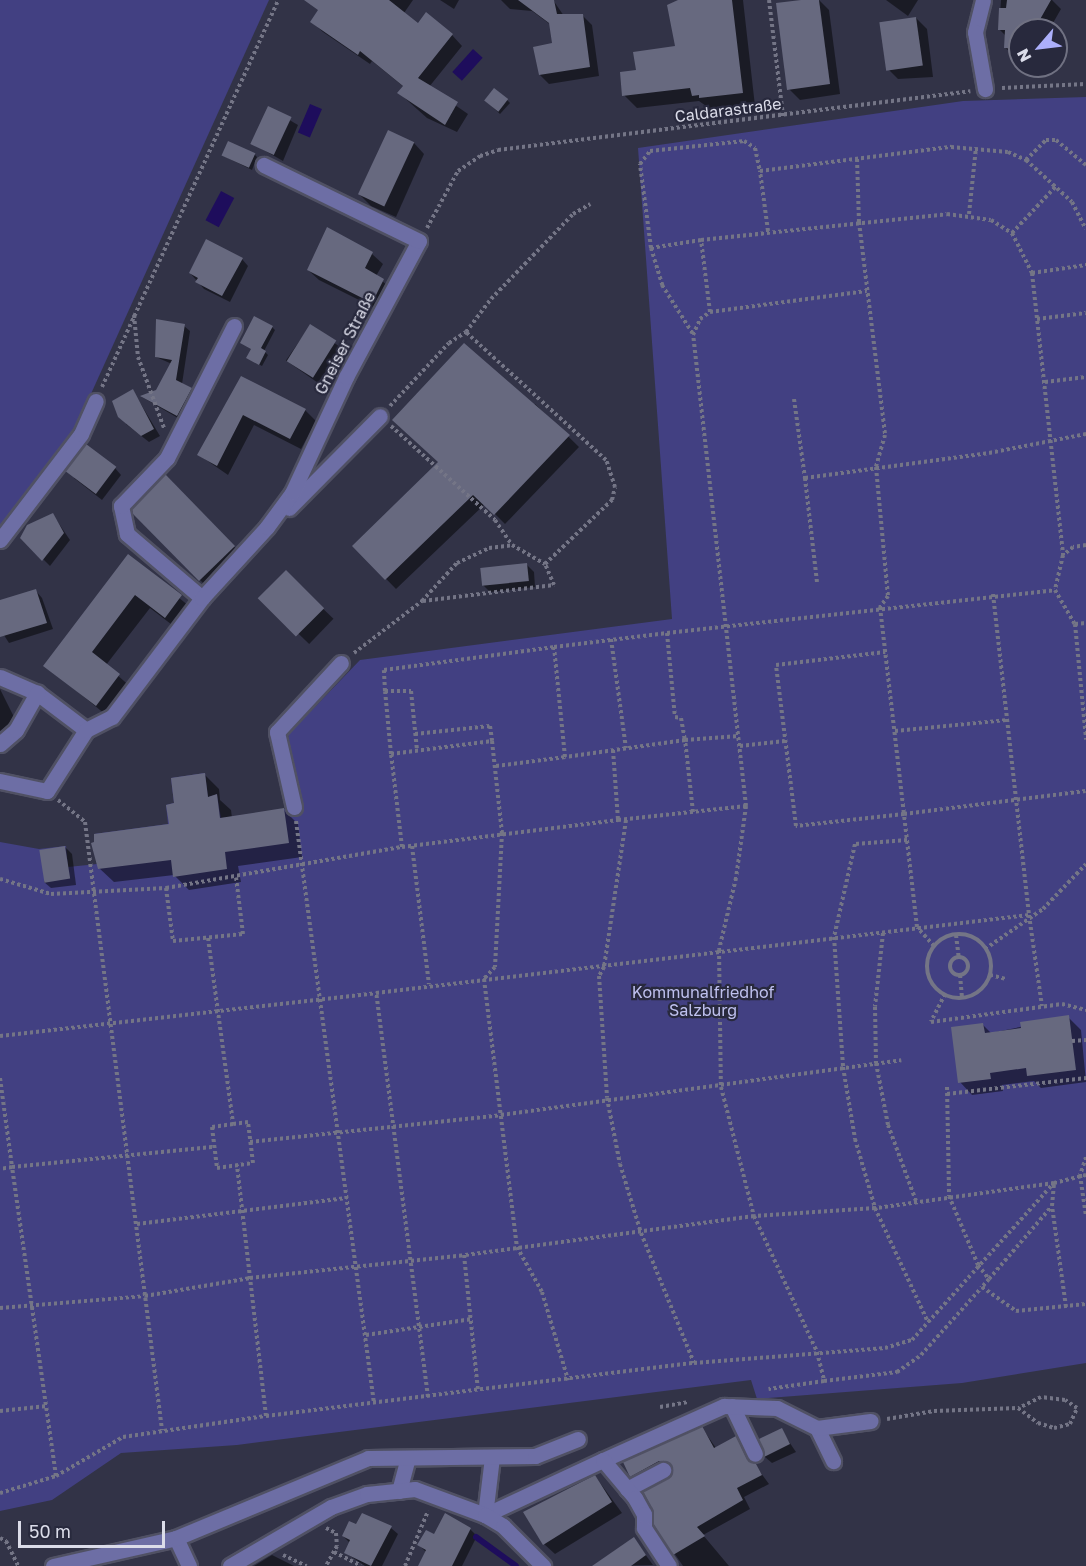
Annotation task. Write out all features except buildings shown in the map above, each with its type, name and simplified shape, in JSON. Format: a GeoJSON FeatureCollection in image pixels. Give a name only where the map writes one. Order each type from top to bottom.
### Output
{"type":"FeatureCollection","features":[{"type":"Feature","properties":{"kind":"street"},"geometry":{"type":"LineString","coordinates":[[983,0],[975,32],[985,89]]}},
{"type":"Feature","properties":{"kind":"street"},"geometry":{"type":"LineString","coordinates":[[264,165],[419,241]]}},
{"type":"Feature","properties":{"kind":"street","name":"Gneiser Straße"},"geometry":{"type":"LineString","coordinates":[[86,730],[112,717],[202,598],[241,557],[292,493],[346,377],[419,241]]}},
{"type":"Feature","properties":{"kind":"street"},"geometry":{"type":"LineString","coordinates":[[202,598],[127,534],[121,520],[121,506],[167,458],[234,326]]}},
{"type":"Feature","properties":{"kind":"street"},"geometry":{"type":"LineString","coordinates":[[0,540],[81,434],[96,401]]}},
{"type":"Feature","properties":{"kind":"street"},"geometry":{"type":"LineString","coordinates":[[241,557],[380,416]]}},
{"type":"Feature","properties":{"kind":"street"},"geometry":{"type":"LineString","coordinates":[[294,807],[277,732],[341,663]]}},
{"type":"Feature","properties":{"kind":"street"},"geometry":{"type":"LineString","coordinates":[[0,677],[37,693],[86,730],[47,791],[0,781]]}},
{"type":"Feature","properties":{"kind":"street"},"geometry":{"type":"LineString","coordinates":[[0,744],[16,730],[37,693]]}},
{"type":"Feature","properties":{"kind":"street"},"geometry":{"type":"LineString","coordinates":[[485,1515],[724,1406],[777,1408],[817,1428],[871,1421]]}},
{"type":"Feature","properties":{"kind":"street"},"geometry":{"type":"LineString","coordinates":[[732,1406],[755,1454]]}},
{"type":"Feature","properties":{"kind":"street"},"geometry":{"type":"LineString","coordinates":[[817,1428],[833,1461]]}},
{"type":"Feature","properties":{"kind":"street"},"geometry":{"type":"LineString","coordinates":[[53,1566],[176,1538],[368,1458],[535,1456],[578,1439]]}},
{"type":"Feature","properties":{"kind":"street"},"geometry":{"type":"LineString","coordinates":[[485,1515],[492,1457]]}},
{"type":"Feature","properties":{"kind":"street"},"geometry":{"type":"LineString","coordinates":[[399,1491],[408,1458]]}},
{"type":"Feature","properties":{"kind":"street"},"geometry":{"type":"LineString","coordinates":[[603,1460],[644,1514],[644,1528],[669,1566]]}},
{"type":"Feature","properties":{"kind":"street"},"geometry":{"type":"LineString","coordinates":[[627,1489],[663,1470]]}},
{"type":"Feature","properties":{"kind":"street"},"geometry":{"type":"LineString","coordinates":[[230,1566],[309,1520],[367,1494],[415,1489],[485,1515],[503,1526],[543,1566]]}},
{"type":"Feature","properties":{"kind":"street"},"geometry":{"type":"LineString","coordinates":[[176,1538],[189,1566]]}},
{"type":"Feature","properties":{"kind":"path"},"geometry":{"type":"LineString","coordinates":[[96,401],[278,0]]}},
{"type":"Feature","properties":{"kind":"path"},"geometry":{"type":"LineString","coordinates":[[769,0],[783,116]]}},
{"type":"Feature","properties":{"kind":"path","name":"Caldarastraße"},"geometry":{"type":"LineString","coordinates":[[419,241],[458,171],[480,156],[498,150],[985,89],[1086,84]]}},
{"type":"Feature","properties":{"kind":"path"},"geometry":{"type":"LineString","coordinates":[[1026,160],[1046,140],[1056,140],[1086,165]]}},
{"type":"Feature","properties":{"kind":"path"},"geometry":{"type":"LineString","coordinates":[[768,231],[760,171],[754,148],[744,141],[650,151],[640,164],[651,248],[662,285],[693,335],[729,628],[746,806],[736,878],[719,950],[722,1087],[754,1216],[817,1352]]}},
{"type":"Feature","properties":{"kind":"path"},"geometry":{"type":"LineString","coordinates":[[969,214],[976,147]]}},
{"type":"Feature","properties":{"kind":"path"},"geometry":{"type":"LineString","coordinates":[[760,171],[976,147],[1008,152],[1026,160],[1057,185],[1084,217],[1086,229]]}},
{"type":"Feature","properties":{"kind":"path"},"geometry":{"type":"LineString","coordinates":[[857,159],[859,222],[885,435],[876,468],[888,596],[880,607],[917,927],[934,946]]}},
{"type":"Feature","properties":{"kind":"path"},"geometry":{"type":"LineString","coordinates":[[1012,233],[1057,185]]}},
{"type":"Feature","properties":{"kind":"path"},"geometry":{"type":"LineString","coordinates":[[422,601],[554,585],[545,564],[512,545],[495,520],[380,416],[449,343],[466,332],[491,299],[573,214],[590,204]]}},
{"type":"Feature","properties":{"kind":"path"},"geometry":{"type":"LineString","coordinates":[[651,248],[768,231],[969,214],[992,220],[1012,233],[1032,273],[1063,555],[1055,590],[1075,624],[1086,739]]}},
{"type":"Feature","properties":{"kind":"path"},"geometry":{"type":"LineString","coordinates":[[701,240],[710,312]]}},
{"type":"Feature","properties":{"kind":"path"},"geometry":{"type":"LineString","coordinates":[[1032,273],[1086,265]]}},
{"type":"Feature","properties":{"kind":"path"},"geometry":{"type":"LineString","coordinates":[[693,335],[700,319],[710,312],[867,291]]}},
{"type":"Feature","properties":{"kind":"path"},"geometry":{"type":"LineString","coordinates":[[1037,319],[1086,313]]}},
{"type":"Feature","properties":{"kind":"path"},"geometry":{"type":"LineString","coordinates":[[134,314],[138,357],[167,434],[167,458]]}},
{"type":"Feature","properties":{"kind":"path"},"geometry":{"type":"LineString","coordinates":[[466,332],[606,460],[612,473],[612,500],[545,564]]}},
{"type":"Feature","properties":{"kind":"path"},"geometry":{"type":"LineString","coordinates":[[1045,382],[1086,377]]}},
{"type":"Feature","properties":{"kind":"path"},"geometry":{"type":"LineString","coordinates":[[794,399],[817,582]]}},
{"type":"Feature","properties":{"kind":"path"},"geometry":{"type":"LineString","coordinates":[[805,478],[989,453],[1051,438],[1086,434]]}},
{"type":"Feature","properties":{"kind":"path"},"geometry":{"type":"LineString","coordinates":[[341,663],[422,601],[457,563],[489,548],[512,545]]}},
{"type":"Feature","properties":{"kind":"path"},"geometry":{"type":"LineString","coordinates":[[1063,555],[1072,548],[1086,545]]}},
{"type":"Feature","properties":{"kind":"path"},"geometry":{"type":"LineString","coordinates":[[402,847],[384,670],[611,639],[729,628],[993,594],[1055,590]]}},
{"type":"Feature","properties":{"kind":"path"},"geometry":{"type":"LineString","coordinates":[[993,594],[1029,915],[1042,1006]]}},
{"type":"Feature","properties":{"kind":"path"},"geometry":{"type":"LineString","coordinates":[[1075,624],[1086,623]]}},
{"type":"Feature","properties":{"kind":"path"},"geometry":{"type":"LineString","coordinates":[[667,633],[675,717],[681,718],[693,812]]}},
{"type":"Feature","properties":{"kind":"path"},"geometry":{"type":"LineString","coordinates":[[611,639],[626,748]]}},
{"type":"Feature","properties":{"kind":"path"},"geometry":{"type":"LineString","coordinates":[[554,647],[565,757]]}},
{"type":"Feature","properties":{"kind":"path"},"geometry":{"type":"LineString","coordinates":[[885,652],[776,664],[796,825],[1086,791]]}},
{"type":"Feature","properties":{"kind":"path"},"geometry":{"type":"LineString","coordinates":[[385,691],[411,691],[417,750]]}},
{"type":"Feature","properties":{"kind":"path"},"geometry":{"type":"LineString","coordinates":[[895,731],[1008,719]]}},
{"type":"Feature","properties":{"kind":"path"},"geometry":{"type":"LineString","coordinates":[[415,734],[490,726],[502,832],[495,968],[484,979]]}},
{"type":"Feature","properties":{"kind":"path"},"geometry":{"type":"LineString","coordinates":[[496,765],[685,740],[739,736]]}},
{"type":"Feature","properties":{"kind":"path"},"geometry":{"type":"LineString","coordinates":[[391,754],[492,741]]}},
{"type":"Feature","properties":{"kind":"path"},"geometry":{"type":"LineString","coordinates":[[740,746],[785,741]]}},
{"type":"Feature","properties":{"kind":"path"},"geometry":{"type":"LineString","coordinates":[[613,750],[618,820]]}},
{"type":"Feature","properties":{"kind":"path"},"geometry":{"type":"LineString","coordinates":[[47,791],[85,822],[130,1158],[162,1430]]}},
{"type":"Feature","properties":{"kind":"path"},"geometry":{"type":"LineString","coordinates":[[0,879],[51,894],[95,889],[166,888],[502,832],[746,806]]}},
{"type":"Feature","properties":{"kind":"path"},"geometry":{"type":"LineString","coordinates":[[294,807],[374,1403]]}},
{"type":"Feature","properties":{"kind":"path"},"geometry":{"type":"LineString","coordinates":[[626,820],[604,967],[599,976],[607,1098],[620,1164],[641,1233],[694,1363]]}},
{"type":"Feature","properties":{"kind":"path"},"geometry":{"type":"LineString","coordinates":[[906,840],[855,844],[834,937],[843,1067],[855,1139],[875,1208],[928,1322]]}},
{"type":"Feature","properties":{"kind":"path"},"geometry":{"type":"LineString","coordinates":[[412,846],[429,984]]}},
{"type":"Feature","properties":{"kind":"path"},"geometry":{"type":"LineString","coordinates":[[985,949],[1029,915],[1042,909],[1086,864]]}},
{"type":"Feature","properties":{"kind":"path"},"geometry":{"type":"LineString","coordinates":[[166,888],[172,941],[243,934],[236,877]]}},
{"type":"Feature","properties":{"kind":"path"},"geometry":{"type":"LineString","coordinates":[[0,1036],[321,1000],[429,984],[604,967],[719,950],[1029,915]]}},
{"type":"Feature","properties":{"kind":"path"},"geometry":{"type":"LineString","coordinates":[[883,933],[875,1006],[876,1064],[888,1125],[916,1201]]}},
{"type":"Feature","properties":{"kind":"path"},"geometry":{"type":"LineString","coordinates":[[956,934],[959,958],[968,966],[960,975]]}},
{"type":"Feature","properties":{"kind":"path"},"geometry":{"type":"LineString","coordinates":[[956,934],[968,936],[985,949],[991,963],[990,975],[984,986],[962,998],[945,994],[931,981],[927,969],[934,946],[956,934]]}},
{"type":"Feature","properties":{"kind":"path"},"geometry":{"type":"LineString","coordinates":[[208,938],[232,1124]]}},
{"type":"Feature","properties":{"kind":"path"},"geometry":{"type":"LineString","coordinates":[[959,958],[951,967],[960,975],[962,998]]}},
{"type":"Feature","properties":{"kind":"path"},"geometry":{"type":"LineString","coordinates":[[990,975],[1006,979]]}},
{"type":"Feature","properties":{"kind":"path"},"geometry":{"type":"LineString","coordinates":[[484,979],[517,1246],[542,1292],[568,1380]]}},
{"type":"Feature","properties":{"kind":"path"},"geometry":{"type":"LineString","coordinates":[[376,993],[428,1397]]}},
{"type":"Feature","properties":{"kind":"path"},"geometry":{"type":"LineString","coordinates":[[945,994],[931,1022],[1062,1004],[1086,1010]]}},
{"type":"Feature","properties":{"kind":"path"},"geometry":{"type":"LineString","coordinates":[[1072,1041],[1086,1040]]}},
{"type":"Feature","properties":{"kind":"path"},"geometry":{"type":"LineString","coordinates":[[250,1142],[394,1124],[501,1115],[607,1098],[722,1087],[901,1060]]}},
{"type":"Feature","properties":{"kind":"path"},"geometry":{"type":"LineString","coordinates":[[0,1078],[29,1304],[47,1406],[56,1476]]}},
{"type":"Feature","properties":{"kind":"path"},"geometry":{"type":"LineString","coordinates":[[946,1094],[1086,1078]]}},
{"type":"Feature","properties":{"kind":"path"},"geometry":{"type":"LineString","coordinates":[[946,1087],[949,1196],[978,1265],[989,1279]]}},
{"type":"Feature","properties":{"kind":"path"},"geometry":{"type":"LineString","coordinates":[[248,1122],[250,1142],[253,1163],[217,1168],[212,1127],[248,1122]]}},
{"type":"Feature","properties":{"kind":"path"},"geometry":{"type":"LineString","coordinates":[[0,1169],[130,1158],[214,1147]]}},
{"type":"Feature","properties":{"kind":"path"},"geometry":{"type":"LineString","coordinates":[[1086,1157],[1080,1175],[1086,1216]]}},
{"type":"Feature","properties":{"kind":"path"},"geometry":{"type":"LineString","coordinates":[[237,1165],[266,1416]]}},
{"type":"Feature","properties":{"kind":"path"},"geometry":{"type":"LineString","coordinates":[[0,1308],[145,1296],[250,1278],[464,1255],[517,1246],[641,1233],[754,1216],[875,1208],[1054,1183],[1086,1175]]}},
{"type":"Feature","properties":{"kind":"path"},"geometry":{"type":"LineString","coordinates":[[1054,1183],[1052,1206],[1066,1306]]}},
{"type":"Feature","properties":{"kind":"path"},"geometry":{"type":"LineString","coordinates":[[0,1493],[56,1476],[123,1437],[162,1430],[694,1363],[885,1348],[912,1340],[1054,1183]]}},
{"type":"Feature","properties":{"kind":"path"},"geometry":{"type":"LineString","coordinates":[[137,1224],[346,1198]]}},
{"type":"Feature","properties":{"kind":"path"},"geometry":{"type":"LineString","coordinates":[[824,1381],[897,1372],[921,1355],[1052,1206]]}},
{"type":"Feature","properties":{"kind":"path"},"geometry":{"type":"LineString","coordinates":[[464,1255],[478,1391]]}},
{"type":"Feature","properties":{"kind":"path"},"geometry":{"type":"LineString","coordinates":[[982,1287],[1016,1311],[1086,1304]]}},
{"type":"Feature","properties":{"kind":"path"},"geometry":{"type":"LineString","coordinates":[[366,1335],[472,1319]]}},
{"type":"Feature","properties":{"kind":"path"},"geometry":{"type":"LineString","coordinates":[[871,1421],[934,1411],[1018,1408],[1041,1397],[1065,1400],[1077,1408],[1070,1424],[1054,1428],[1038,1423],[1018,1408]]}},
{"type":"Feature","properties":{"kind":"path"},"geometry":{"type":"LineString","coordinates":[[0,1411],[47,1406]]}},
{"type":"Feature","properties":{"kind":"path"},"geometry":{"type":"LineString","coordinates":[[405,1566],[435,1497]]}},
{"type":"Feature","properties":{"kind":"path"},"geometry":{"type":"LineString","coordinates":[[309,1520],[336,1533],[334,1552],[326,1566]]}},
{"type":"Feature","properties":{"kind":"path"},"geometry":{"type":"LineString","coordinates":[[0,1538],[6,1541],[18,1566]]}},
{"type":"Feature","properties":{"kind":"path"},"geometry":{"type":"LineString","coordinates":[[334,1552],[361,1566]]}},
{"type":"Feature","properties":{"kind":"green space"},"geometry":{"type":"Polygon","coordinates":[[[0,0],[269,0],[76,427],[0,527],[0,0]]]}},
{"type":"Feature","properties":{"kind":"green space","name":"Kommunalfriedhof Salzburg"},"geometry":{"type":"Polygon","coordinates":[[[1086,97],[1086,1363],[962,1383],[757,1399],[751,1380],[237,1445],[121,1453],[52,1500],[0,1511],[0,842],[39,849],[66,846],[68,867],[97,864],[94,834],[168,824],[166,805],[174,803],[171,778],[205,773],[208,797],[217,794],[221,818],[301,807],[288,735],[360,660],[672,619],[638,148],[963,101],[1086,97]]]}},
{"type":"Feature","properties":{"kind":"shaded area"},"geometry":{"type":"Polygon","coordinates":[[[473,49],[483,58],[462,81],[452,72],[473,49]]]}},
{"type":"Feature","properties":{"kind":"shaded area"},"geometry":{"type":"Polygon","coordinates":[[[310,104],[322,109],[310,138],[298,133],[310,104]]]}},
{"type":"Feature","properties":{"kind":"shaded area"},"geometry":{"type":"Polygon","coordinates":[[[221,191],[234,198],[219,227],[206,220],[221,191]]]}},
{"type":"Feature","properties":{"kind":"waterway"},"geometry":{"type":"LineString","coordinates":[[476,1537],[516,1566]]}}]}
